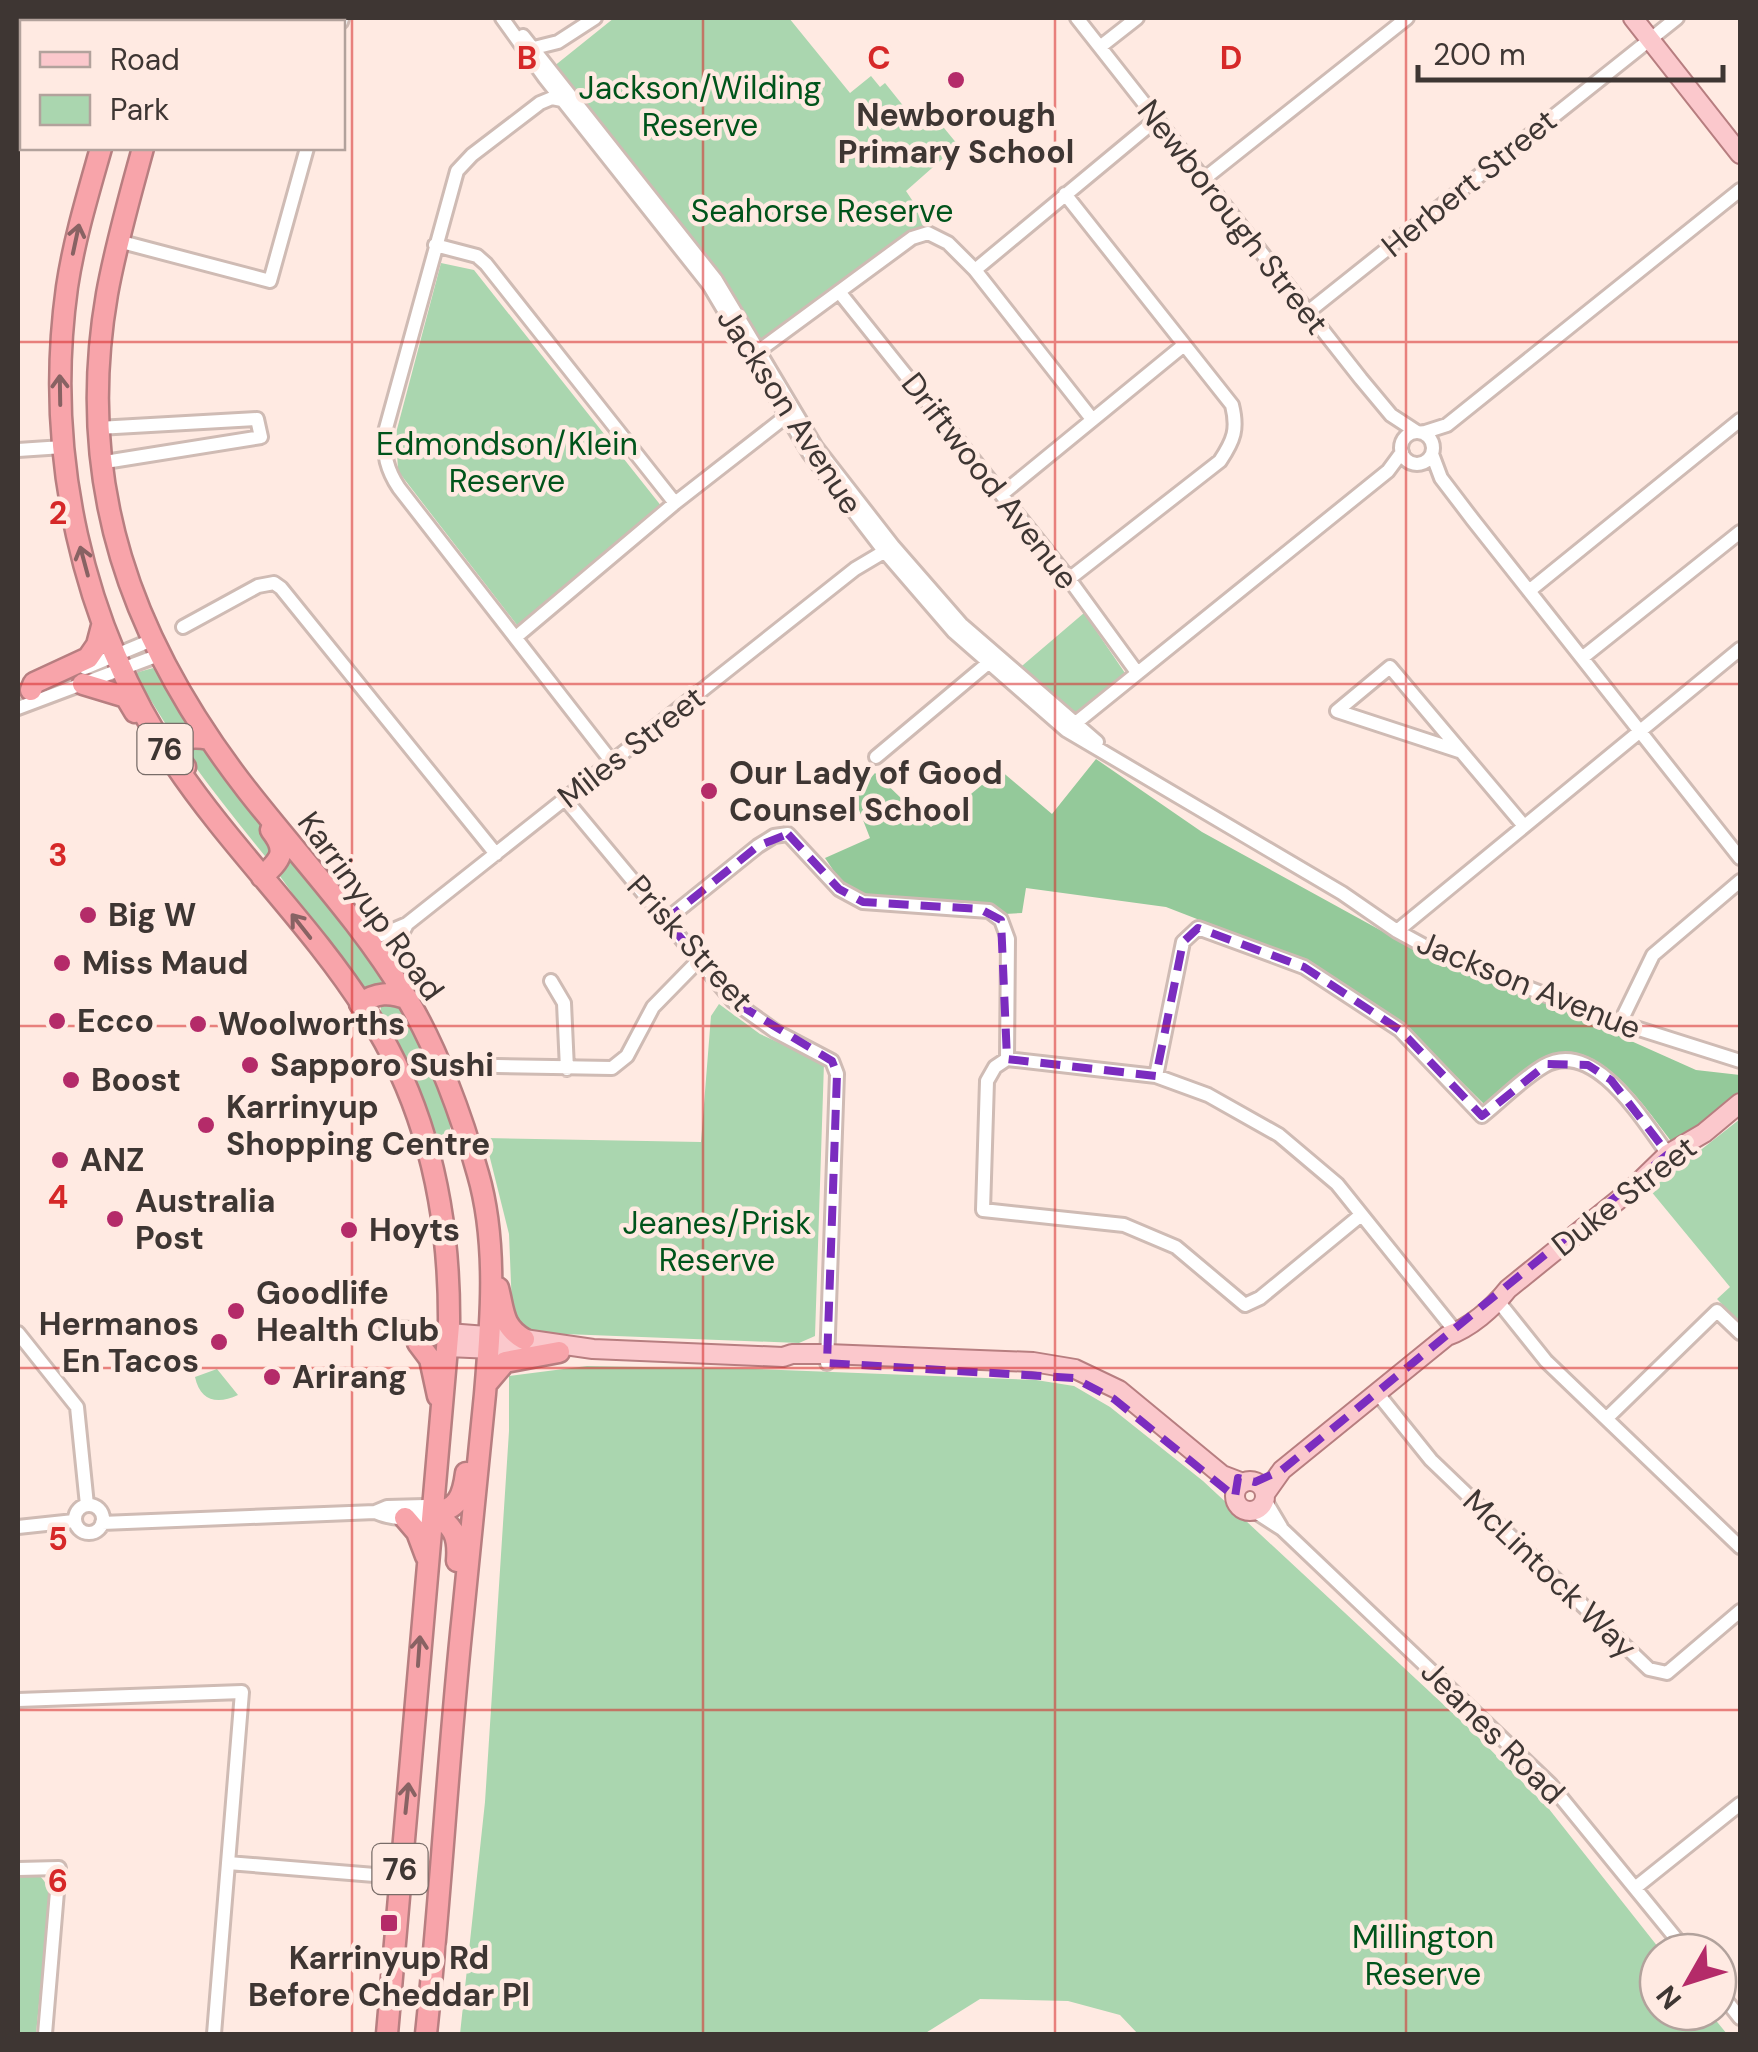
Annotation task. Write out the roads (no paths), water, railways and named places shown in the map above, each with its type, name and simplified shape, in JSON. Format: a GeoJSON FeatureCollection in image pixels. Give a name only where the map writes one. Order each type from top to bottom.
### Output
{"type":"FeatureCollection","features":[{"type":"Feature","properties":{"kind":"highway","name":"Karrinyup Road"},"geometry":{"type":"LineString","coordinates":[[99,150],[76,237],[60,372],[63,448],[80,546],[116,663],[145,717],[192,787],[360,1004],[400,1076],[435,1174],[444,1218],[437,1339]]}},
{"type":"Feature","properties":{"kind":"highway","name":"Karrinyup Road"},"geometry":{"type":"LineString","coordinates":[[142,150],[118,241],[102,329],[98,428],[114,540],[155,648],[208,739],[368,940],[408,1000],[437,1059],[458,1116],[479,1176],[486,1213],[490,1343],[456,1673],[426,2034]]}},
{"type":"Feature","properties":{"kind":"highway"},"geometry":{"type":"LineString","coordinates":[[24,692],[34,683],[88,658],[98,645],[103,623]]}},
{"type":"Feature","properties":{"kind":"highway"},"geometry":{"type":"LineString","coordinates":[[84,684],[126,697],[182,784],[192,787],[192,778],[175,749],[185,739],[208,739]]}},
{"type":"Feature","properties":{"kind":"highway"},"geometry":{"type":"LineString","coordinates":[[248,790],[248,800],[281,844],[275,865],[262,878]]}},
{"type":"Feature","properties":{"kind":"highway"},"geometry":{"type":"LineString","coordinates":[[360,1004],[370,996],[384,993],[408,1000]]}},
{"type":"Feature","properties":{"kind":"highway"},"geometry":{"type":"LineString","coordinates":[[418,1125],[432,1144],[445,1147],[453,1140],[458,1116]]}},
{"type":"Feature","properties":{"kind":"highway"},"geometry":{"type":"LineString","coordinates":[[486,1213],[494,1237],[495,1274],[507,1325],[524,1339]]}},
{"type":"Feature","properties":{"kind":"highway","name":"76"},"geometry":{"type":"LineString","coordinates":[[387,2034],[441,1407],[430,1359],[437,1339]]}},
{"type":"Feature","properties":{"kind":"highway"},"geometry":{"type":"LineString","coordinates":[[485,1384],[505,1362],[559,1352]]}},
{"type":"Feature","properties":{"kind":"highway"},"geometry":{"type":"LineString","coordinates":[[433,1513],[452,1508],[464,1492],[472,1434],[483,1414]]}},
{"type":"Feature","properties":{"kind":"highway"},"geometry":{"type":"LineString","coordinates":[[433,1513],[456,1533],[456,1673]]}},
{"type":"Feature","properties":{"kind":"highway"},"geometry":{"type":"LineString","coordinates":[[405,1518],[417,1532],[427,1558]]}},
{"type":"Feature","properties":{"kind":"main road"},"geometry":{"type":"LineString","coordinates":[[1633,18],[1652,30],[1740,137]]}},
{"type":"Feature","properties":{"kind":"main road"},"geometry":{"type":"LineString","coordinates":[[1652,30],[1740,154]]}},
{"type":"Feature","properties":{"kind":"main road","name":"Duke Street"},"geometry":{"type":"LineString","coordinates":[[1253,1494],[1378,1394],[1493,1294],[1503,1294],[1633,1188],[1668,1154],[1691,1142],[1740,1104]]}},
{"type":"Feature","properties":{"kind":"main road","name":"Jeanes Road"},"geometry":{"type":"LineString","coordinates":[[437,1339],[559,1352],[593,1349]]}},
{"type":"Feature","properties":{"kind":"main road","name":"Jeanes Road"},"geometry":{"type":"LineString","coordinates":[[490,1343],[524,1339],[593,1349],[783,1357],[794,1362],[827,1359],[1040,1371],[1074,1378],[1114,1399],[1253,1494]]}},
{"type":"Feature","properties":{"kind":"street","name":"Jackson Avenue"},"geometry":{"type":"LineString","coordinates":[[503,18],[534,48],[562,100],[700,274],[755,354]]}},
{"type":"Feature","properties":{"kind":"street","name":"Jackson Avenue"},"geometry":{"type":"LineString","coordinates":[[503,18],[716,280],[809,454],[954,632],[1122,764],[1439,954],[1620,1024],[1740,1061]]}},
{"type":"Feature","properties":{"kind":"street","name":"Newborough Street"},"geometry":{"type":"LineString","coordinates":[[1077,18],[1391,415],[1408,455],[1441,478],[1740,858]]}},
{"type":"Feature","properties":{"kind":"street"},"geometry":{"type":"LineString","coordinates":[[1100,47],[1137,18]]}},
{"type":"Feature","properties":{"kind":"street"},"geometry":{"type":"LineString","coordinates":[[1204,179],[1407,18]]}},
{"type":"Feature","properties":{"kind":"street","name":"Herbert Street"},"geometry":{"type":"LineString","coordinates":[[1308,312],[1652,30],[1678,18]]}},
{"type":"Feature","properties":{"kind":"street"},"geometry":{"type":"LineString","coordinates":[[534,48],[550,46],[590,21]]}},
{"type":"Feature","properties":{"kind":"street"},"geometry":{"type":"LineString","coordinates":[[590,21],[554,58],[540,92],[457,171],[384,432],[385,460],[399,488],[612,762]]}},
{"type":"Feature","properties":{"kind":"street"},"geometry":{"type":"LineString","coordinates":[[510,123],[547,100],[562,100]]}},
{"type":"Feature","properties":{"kind":"street"},"geometry":{"type":"LineString","coordinates":[[975,270],[1157,119]]}},
{"type":"Feature","properties":{"kind":"street"},"geometry":{"type":"LineString","coordinates":[[118,241],[270,281],[306,150]]}},
{"type":"Feature","properties":{"kind":"street"},"geometry":{"type":"LineString","coordinates":[[1408,455],[1407,436],[1447,424],[1740,190]]}},
{"type":"Feature","properties":{"kind":"street"},"geometry":{"type":"LineString","coordinates":[[1064,194],[1232,405],[1237,424],[1234,440],[1220,461],[1069,579]]}},
{"type":"Feature","properties":{"kind":"street"},"geometry":{"type":"LineString","coordinates":[[755,354],[912,238],[928,232],[948,243],[975,270],[1092,419]]}},
{"type":"Feature","properties":{"kind":"street"},"geometry":{"type":"LineString","coordinates":[[435,245],[477,256],[486,264],[675,503]]}},
{"type":"Feature","properties":{"kind":"street","name":"Driftwood Avenue"},"geometry":{"type":"LineString","coordinates":[[840,293],[1069,579],[1136,672]]}},
{"type":"Feature","properties":{"kind":"street"},"geometry":{"type":"LineString","coordinates":[[1002,494],[1184,345]]}},
{"type":"Feature","properties":{"kind":"street"},"geometry":{"type":"LineString","coordinates":[[516,636],[789,413]]}},
{"type":"Feature","properties":{"kind":"street","name":"Newborough Street"},"geometry":{"type":"LineString","coordinates":[[1391,415],[1430,438],[1441,478]]}},
{"type":"Feature","properties":{"kind":"street"},"geometry":{"type":"LineString","coordinates":[[98,428],[257,419],[261,437],[100,463]]}},
{"type":"Feature","properties":{"kind":"street"},"geometry":{"type":"LineString","coordinates":[[1529,591],[1740,420]]}},
{"type":"Feature","properties":{"kind":"street"},"geometry":{"type":"LineString","coordinates":[[1408,455],[1427,460],[1447,424]]}},
{"type":"Feature","properties":{"kind":"street"},"geometry":{"type":"LineString","coordinates":[[18,450],[63,448]]}},
{"type":"Feature","properties":{"kind":"street"},"geometry":{"type":"LineString","coordinates":[[1071,727],[1408,455]]}},
{"type":"Feature","properties":{"kind":"street"},"geometry":{"type":"LineString","coordinates":[[1582,658],[1740,532]]}},
{"type":"Feature","properties":{"kind":"street","name":"Miles Street"},"geometry":{"type":"LineString","coordinates":[[368,940],[408,924],[885,545]]}},
{"type":"Feature","properties":{"kind":"street"},"geometry":{"type":"LineString","coordinates":[[184,627],[258,586],[274,583],[281,588],[496,854]]}},
{"type":"Feature","properties":{"kind":"street"},"geometry":{"type":"LineString","coordinates":[[24,692],[155,648]]}},
{"type":"Feature","properties":{"kind":"street"},"geometry":{"type":"LineString","coordinates":[[1397,931],[1740,649]]}},
{"type":"Feature","properties":{"kind":"street"},"geometry":{"type":"LineString","coordinates":[[876,758],[992,660]]}},
{"type":"Feature","properties":{"kind":"street"},"geometry":{"type":"LineString","coordinates":[[18,708],[84,684],[116,663]]}},
{"type":"Feature","properties":{"kind":"street"},"geometry":{"type":"LineString","coordinates":[[1459,751],[1337,711],[1390,667],[1524,826]]}},
{"type":"Feature","properties":{"kind":"street","name":"Prisk Street"},"geometry":{"type":"LineString","coordinates":[[565,799],[733,1001],[775,1031],[832,1061],[837,1074],[827,1359]]}},
{"type":"Feature","properties":{"kind":"street"},"geometry":{"type":"LineString","coordinates":[[666,920],[758,846],[774,836],[788,834],[839,890],[863,902],[989,912],[1001,920],[1008,939],[1006,1059]]}},
{"type":"Feature","properties":{"kind":"street"},"geometry":{"type":"LineString","coordinates":[[1620,1024],[1653,954],[1740,882]]}},
{"type":"Feature","properties":{"kind":"street","name":"Miles Street"},"geometry":{"type":"LineString","coordinates":[[385,964],[408,924]]}},
{"type":"Feature","properties":{"kind":"street"},"geometry":{"type":"LineString","coordinates":[[1156,1076],[1183,942],[1198,928],[1304,967],[1352,998],[1400,1030],[1482,1116],[1547,1064],[1570,1060],[1588,1065],[1610,1080],[1668,1154]]}},
{"type":"Feature","properties":{"kind":"street"},"geometry":{"type":"LineString","coordinates":[[497,1066],[612,1068],[627,1056],[653,1007],[698,961]]}},
{"type":"Feature","properties":{"kind":"street"},"geometry":{"type":"LineString","coordinates":[[551,981],[564,1003],[567,1069]]}},
{"type":"Feature","properties":{"kind":"street"},"geometry":{"type":"LineString","coordinates":[[1361,1215],[1260,1298],[1244,1305],[1176,1246],[1124,1225],[983,1210],[987,1081],[995,1067],[1006,1059],[1156,1076],[1208,1094],[1278,1135],[1337,1184],[1361,1215],[1449,1331]]}},
{"type":"Feature","properties":{"kind":"street"},"geometry":{"type":"LineString","coordinates":[[1503,1294],[1546,1361],[1740,1547]]}},
{"type":"Feature","properties":{"kind":"street"},"geometry":{"type":"LineString","coordinates":[[1607,1418],[1717,1311],[1740,1333]]}},
{"type":"Feature","properties":{"kind":"street"},"geometry":{"type":"LineString","coordinates":[[387,1328],[437,1339]]}},
{"type":"Feature","properties":{"kind":"street"},"geometry":{"type":"LineString","coordinates":[[18,1333],[77,1407],[87,1505]]}},
{"type":"Feature","properties":{"kind":"street","name":"McLintock Way"},"geometry":{"type":"LineString","coordinates":[[1378,1394],[1431,1460],[1649,1668],[1666,1673],[1740,1612]]}},
{"type":"Feature","properties":{"kind":"street","name":"Jeanes Road"},"geometry":{"type":"LineString","coordinates":[[1253,1494],[1282,1529],[1550,1784],[1671,1932]]}},
{"type":"Feature","properties":{"kind":"street"},"geometry":{"type":"LineString","coordinates":[[87,1505],[100,1510],[102,1523],[97,1531],[88,1534],[79,1530],[74,1521],[79,1509],[87,1505]]}},
{"type":"Feature","properties":{"kind":"street"},"geometry":{"type":"LineString","coordinates":[[102,1523],[375,1512],[387,1507],[418,1506],[433,1513],[425,1518],[388,1518],[375,1512]]}},
{"type":"Feature","properties":{"kind":"street"},"geometry":{"type":"LineString","coordinates":[[18,1527],[74,1521]]}},
{"type":"Feature","properties":{"kind":"street"},"geometry":{"type":"LineString","coordinates":[[18,1700],[242,1692],[214,2034]]}},
{"type":"Feature","properties":{"kind":"street"},"geometry":{"type":"LineString","coordinates":[[1635,1888],[1740,1804]]}},
{"type":"Feature","properties":{"kind":"street"},"geometry":{"type":"LineString","coordinates":[[228,1864],[399,1877]]}},
{"type":"Feature","properties":{"kind":"street"},"geometry":{"type":"LineString","coordinates":[[18,1869],[59,1868],[45,2034]]}},
{"type":"Feature","properties":{"kind":"place","name":"Newborough Primary School"},"geometry":{"type":"Point","coordinates":[956,80]}},
{"type":"Feature","properties":{"kind":"place","name":"Our Lady of Good Counsel School"},"geometry":{"type":"Point","coordinates":[709,791]}},
{"type":"Feature","properties":{"kind":"place","name":"Big W"},"geometry":{"type":"Point","coordinates":[88,915]}},
{"type":"Feature","properties":{"kind":"place","name":"Miss Maud"},"geometry":{"type":"Point","coordinates":[62,963]}},
{"type":"Feature","properties":{"kind":"place","name":"Ecco"},"geometry":{"type":"Point","coordinates":[57,1021]}},
{"type":"Feature","properties":{"kind":"place","name":"Woolworths"},"geometry":{"type":"Point","coordinates":[198,1024]}},
{"type":"Feature","properties":{"kind":"place","name":"Sapporo Sushi"},"geometry":{"type":"Point","coordinates":[250,1065]}},
{"type":"Feature","properties":{"kind":"place","name":"Boost"},"geometry":{"type":"Point","coordinates":[71,1080]}},
{"type":"Feature","properties":{"kind":"place","name":"Karrinyup Shopping Centre"},"geometry":{"type":"Point","coordinates":[206,1125]}},
{"type":"Feature","properties":{"kind":"place","name":"ANZ"},"geometry":{"type":"Point","coordinates":[60,1160]}},
{"type":"Feature","properties":{"kind":"place","name":"Australia Post"},"geometry":{"type":"Point","coordinates":[115,1219]}},
{"type":"Feature","properties":{"kind":"place","name":"Hoyts"},"geometry":{"type":"Point","coordinates":[349,1230]}},
{"type":"Feature","properties":{"kind":"place","name":"Goodlife Health Club"},"geometry":{"type":"Point","coordinates":[236,1311]}},
{"type":"Feature","properties":{"kind":"place","name":"Hermanos En Tacos"},"geometry":{"type":"Point","coordinates":[219,1342]}},
{"type":"Feature","properties":{"kind":"place","name":"Arirang"},"geometry":{"type":"Point","coordinates":[272,1377]}},
{"type":"Feature","properties":{"kind":"place","name":"Karrinyup Rd Before Cheddar Pl"},"geometry":{"type":"Point","coordinates":[389,1923]}},
{"type":"Feature","properties":{"kind":"park label","name":"Jackson/Wilding Reserve"},"geometry":{"type":"Point","coordinates":[700,106]}},
{"type":"Feature","properties":{"kind":"park label","name":"Seahorse Reserve"},"geometry":{"type":"Point","coordinates":[822,211]}},
{"type":"Feature","properties":{"kind":"park label","name":"Edmondson/Klein Reserve"},"geometry":{"type":"Point","coordinates":[507,462]}},
{"type":"Feature","properties":{"kind":"park label","name":"Jeanes/Prisk Reserve"},"geometry":{"type":"Point","coordinates":[717,1242]}},
{"type":"Feature","properties":{"kind":"park label","name":"Millington Reserve"},"geometry":{"type":"Point","coordinates":[1423,1956]}}]}
